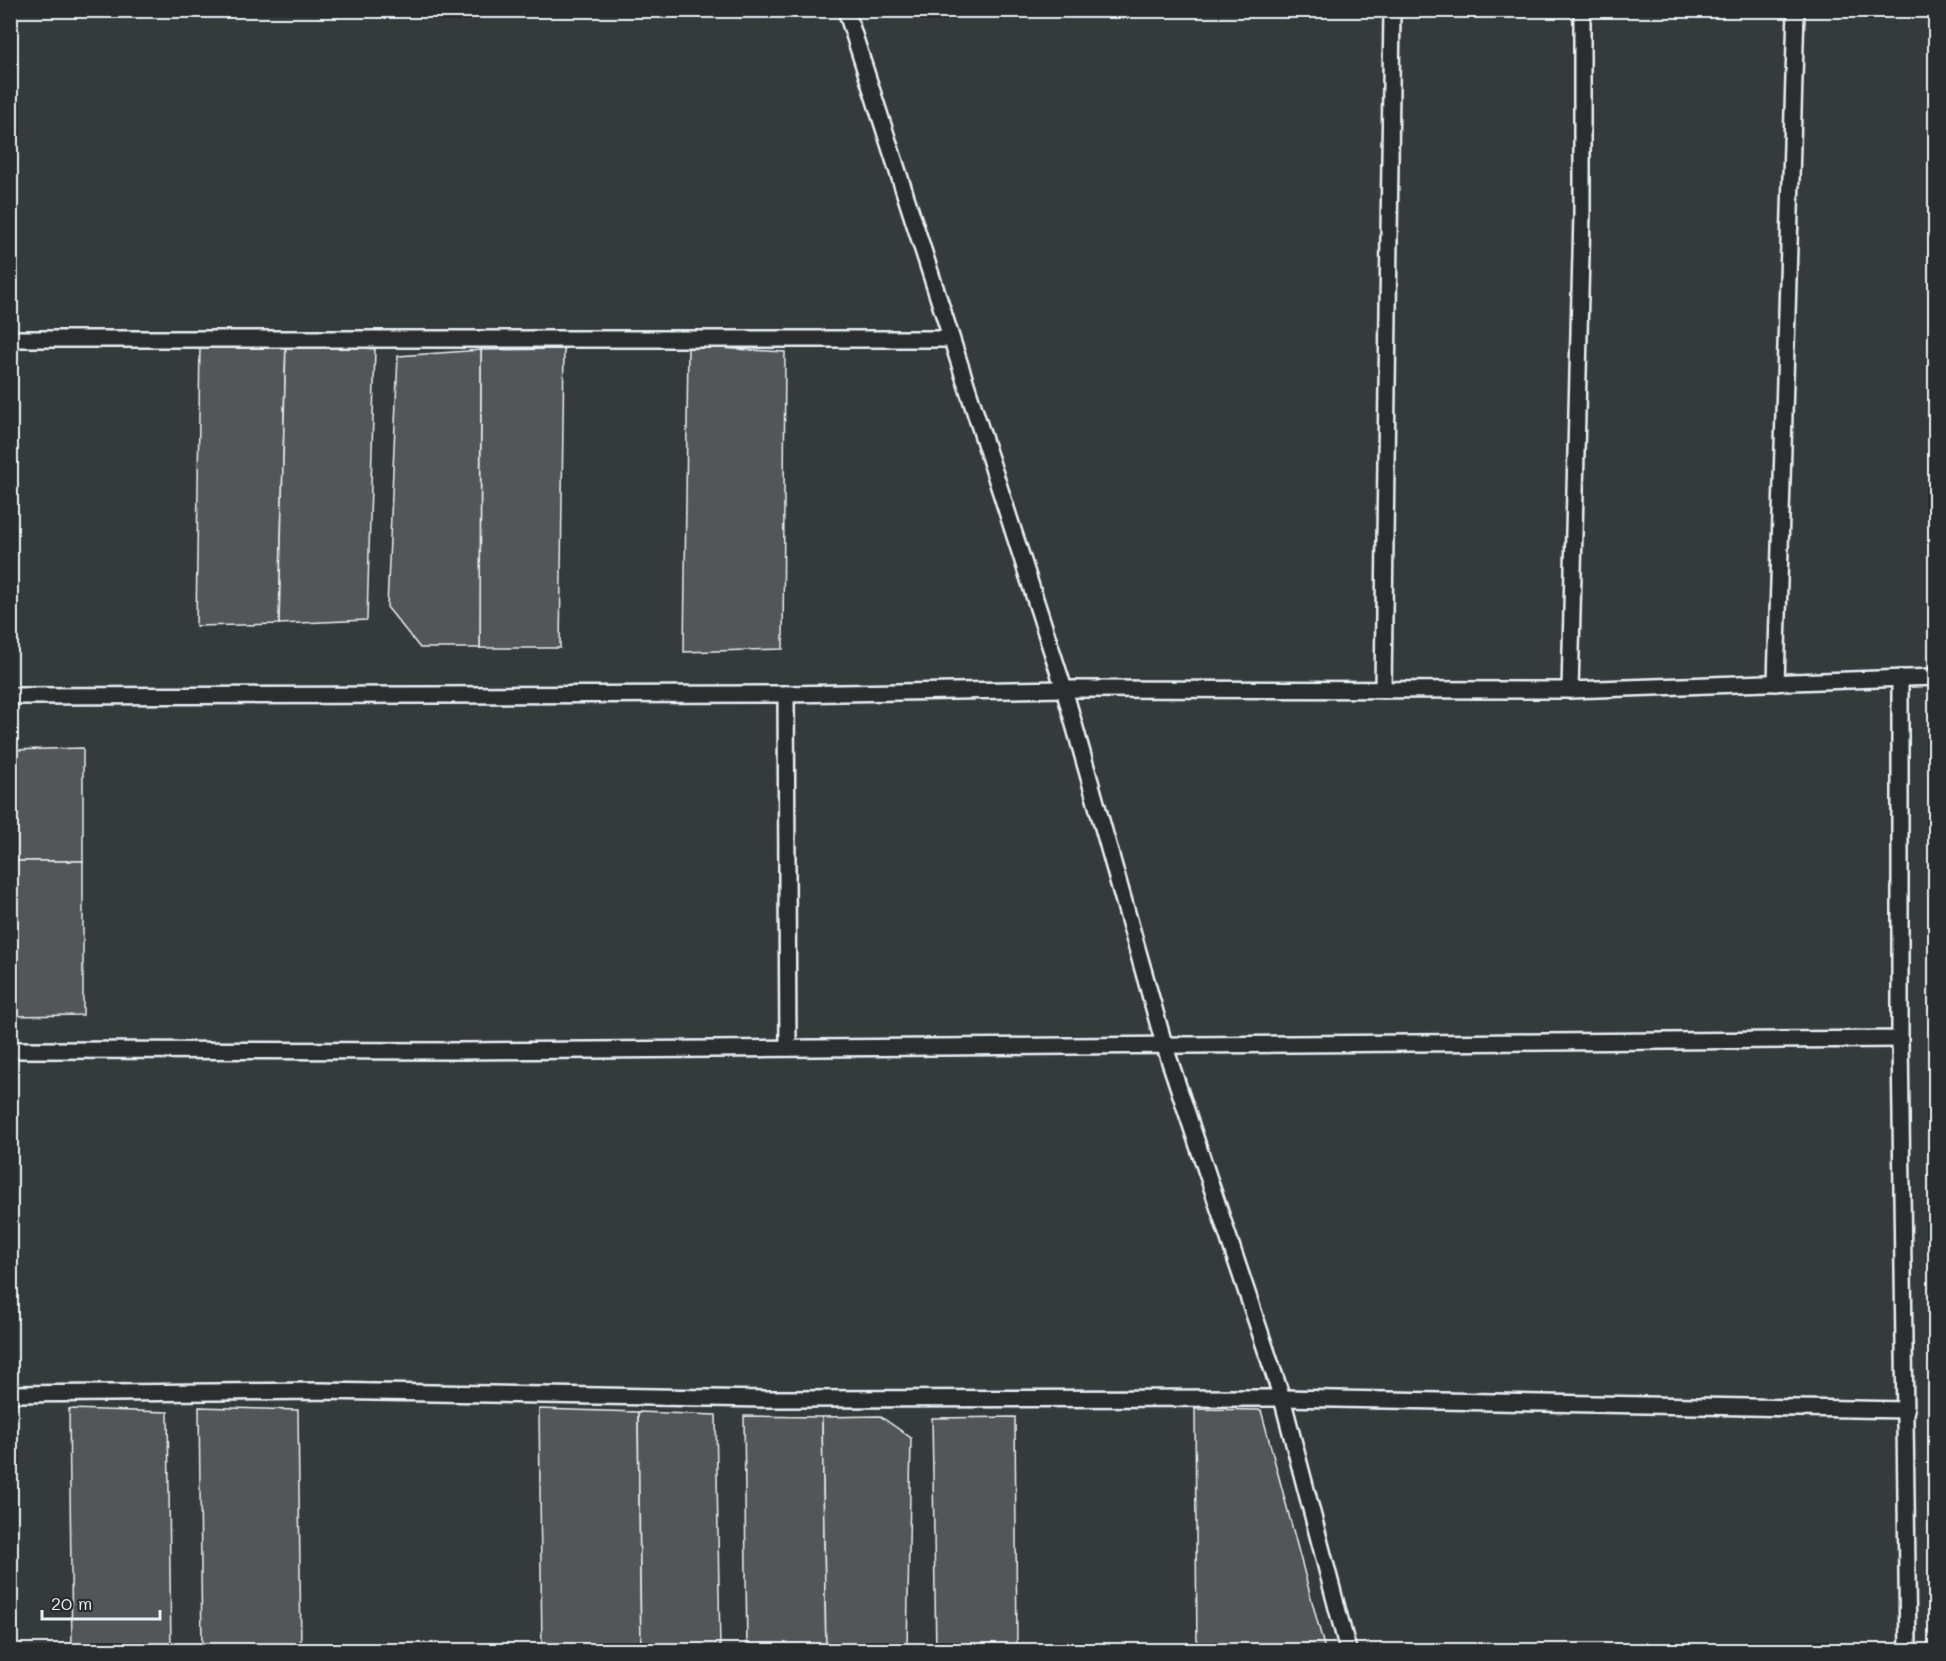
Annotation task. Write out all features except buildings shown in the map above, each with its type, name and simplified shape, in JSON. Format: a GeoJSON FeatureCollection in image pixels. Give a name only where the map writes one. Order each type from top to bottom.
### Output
{"type":"FeatureCollection","features":[{"type":"Feature","properties":{"kind":"lane"},"geometry":{"type":"LineString","coordinates":[[846,10],[1064,689],[1164,1044],[1282,1398],[1348,1650]]}},
{"type":"Feature","properties":{"kind":"lane"},"geometry":{"type":"LineString","coordinates":[[1383,690],[1392,10]]}},
{"type":"Feature","properties":{"kind":"lane"},"geometry":{"type":"LineString","coordinates":[[1570,690],[1582,215],[1582,10]]}},
{"type":"Feature","properties":{"kind":"lane"},"geometry":{"type":"LineString","coordinates":[[1776,683],[1796,10]]}},
{"type":"Feature","properties":{"kind":"lane"},"geometry":{"type":"LineString","coordinates":[[10,339],[951,339]]}},
{"type":"Feature","properties":{"kind":"lane"},"geometry":{"type":"LineString","coordinates":[[10,696],[786,694],[1064,689],[1570,690],[1935,677]]}},
{"type":"Feature","properties":{"kind":"lane"},"geometry":{"type":"LineString","coordinates":[[1900,678],[1900,1040],[1908,1650]]}},
{"type":"Feature","properties":{"kind":"lane"},"geometry":{"type":"LineString","coordinates":[[786,694],[788,1048]]}},
{"type":"Feature","properties":{"kind":"lane"},"geometry":{"type":"LineString","coordinates":[[10,1050],[788,1048],[1900,1040]]}},
{"type":"Feature","properties":{"kind":"lane"},"geometry":{"type":"LineString","coordinates":[[10,1394],[319,1391],[765,1400],[1282,1398],[1906,1410]]}},
{"type":"Feature","properties":{"kind":"shaded area"},"geometry":{"type":"Polygon","coordinates":[[[11,11],[1935,11],[1936,1294],[1929,1294],[1934,1650],[11,1650],[11,11]]]}}]}
